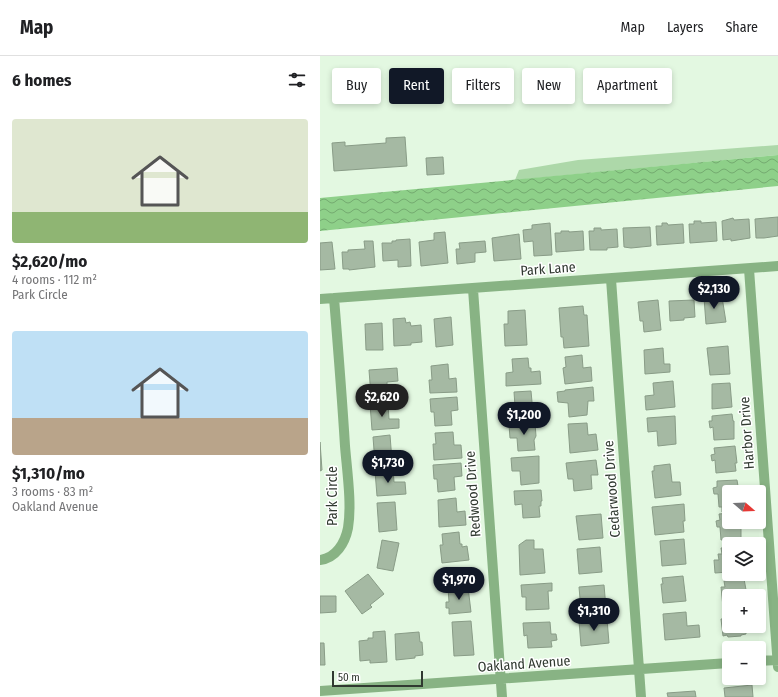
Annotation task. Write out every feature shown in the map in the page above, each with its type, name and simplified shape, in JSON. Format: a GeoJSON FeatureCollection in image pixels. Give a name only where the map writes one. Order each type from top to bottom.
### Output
{"type":"FeatureCollection","features":[{"type":"Feature","properties":{"kind":"street","name":"Park Lane"},"geometry":{"type":"LineString","coordinates":[[320,299],[778,266]]}},
{"type":"Feature","properties":{"kind":"street","name":"Harbor Drive"},"geometry":{"type":"LineString","coordinates":[[749,269],[778,662]]}},
{"type":"Feature","properties":{"kind":"street","name":"Cedarwood Drive"},"geometry":{"type":"LineString","coordinates":[[611,279],[641,697]]}},
{"type":"Feature","properties":{"kind":"street","name":"Redwood Drive"},"geometry":{"type":"LineString","coordinates":[[473,289],[502,697]]}},
{"type":"Feature","properties":{"kind":"street","name":"Park Circle"},"geometry":{"type":"LineString","coordinates":[[320,560],[330,557],[341,546],[348,528],[349,516],[348,480],[334,298]]}},
{"type":"Feature","properties":{"kind":"street"},"geometry":{"type":"LineString","coordinates":[[766,661],[778,662]]}},
{"type":"Feature","properties":{"kind":"street","name":"Oakland Avenue"},"geometry":{"type":"LineString","coordinates":[[320,691],[501,680],[722,664]]}},
{"type":"Feature","properties":{"kind":"shaded area"},"geometry":{"type":"Polygon","coordinates":[[[778,145],[778,155],[515,180],[519,170],[578,160],[778,145]]]}},
{"type":"Feature","properties":{"kind":"water"},"geometry":{"type":"Polygon","coordinates":[[[778,155],[778,186],[320,231],[320,198],[778,155]]]}},
{"type":"Feature","properties":{"kind":"building"},"geometry":{"type":"Polygon","coordinates":[[[405,137],[407,166],[334,171],[332,143],[345,142],[345,146],[386,143],[386,138],[405,137]]]}},
{"type":"Feature","properties":{"kind":"building"},"geometry":{"type":"Polygon","coordinates":[[[443,157],[444,174],[427,175],[426,158],[443,157]]]}},
{"type":"Feature","properties":{"kind":"building"},"geometry":{"type":"Polygon","coordinates":[[[778,217],[778,236],[756,238],[755,219],[778,217]]]}},
{"type":"Feature","properties":{"kind":"building"},"geometry":{"type":"Polygon","coordinates":[[[733,218],[734,220],[749,219],[750,238],[731,241],[731,239],[723,240],[722,221],[733,218]]]}},
{"type":"Feature","properties":{"kind":"building"},"geometry":{"type":"Polygon","coordinates":[[[694,221],[701,221],[701,223],[716,222],[717,241],[690,243],[689,224],[694,224],[694,221]]]}},
{"type":"Feature","properties":{"kind":"building"},"geometry":{"type":"Polygon","coordinates":[[[550,223],[552,255],[534,256],[533,241],[524,242],[523,230],[532,229],[532,225],[550,223]]]}},
{"type":"Feature","properties":{"kind":"building"},"geometry":{"type":"Polygon","coordinates":[[[662,223],[667,223],[668,225],[683,224],[684,243],[657,245],[656,226],[662,226],[662,223]]]}},
{"type":"Feature","properties":{"kind":"building"},"geometry":{"type":"Polygon","coordinates":[[[650,227],[651,246],[631,248],[624,247],[623,228],[650,227]]]}},
{"type":"Feature","properties":{"kind":"building"},"geometry":{"type":"Polygon","coordinates":[[[594,228],[601,228],[601,230],[617,229],[618,247],[607,248],[607,250],[590,250],[589,231],[594,231],[594,228]]]}},
{"type":"Feature","properties":{"kind":"building"},"geometry":{"type":"Polygon","coordinates":[[[561,231],[583,231],[584,250],[556,252],[555,233],[561,233],[561,231]]]}},
{"type":"Feature","properties":{"kind":"building"},"geometry":{"type":"Polygon","coordinates":[[[445,232],[448,263],[421,266],[419,242],[434,240],[434,233],[445,232]]]}},
{"type":"Feature","properties":{"kind":"building"},"geometry":{"type":"Polygon","coordinates":[[[519,234],[521,259],[494,261],[492,238],[519,234]]]}},
{"type":"Feature","properties":{"kind":"building"},"geometry":{"type":"Polygon","coordinates":[[[410,239],[411,266],[398,267],[398,260],[383,261],[382,243],[392,243],[392,241],[396,240],[410,239]]]}},
{"type":"Feature","properties":{"kind":"building"},"geometry":{"type":"Polygon","coordinates":[[[364,241],[373,241],[375,267],[349,270],[343,269],[342,252],[348,252],[348,250],[365,249],[364,241]]]}},
{"type":"Feature","properties":{"kind":"building"},"geometry":{"type":"Polygon","coordinates":[[[485,241],[486,252],[475,253],[475,262],[457,264],[456,249],[460,249],[459,243],[485,241]]]}},
{"type":"Feature","properties":{"kind":"building"},"geometry":{"type":"Polygon","coordinates":[[[332,242],[335,269],[320,270],[320,243],[332,242]]]}},
{"type":"Feature","properties":{"kind":"building"},"geometry":{"type":"Polygon","coordinates":[[[722,297],[726,322],[706,324],[704,298],[722,297]]]}},
{"type":"Feature","properties":{"kind":"building"},"geometry":{"type":"Polygon","coordinates":[[[658,300],[661,330],[644,332],[643,321],[640,321],[638,302],[658,300]]]}},
{"type":"Feature","properties":{"kind":"building"},"geometry":{"type":"Polygon","coordinates":[[[694,300],[695,317],[684,318],[684,320],[670,321],[669,301],[694,300]]]}},
{"type":"Feature","properties":{"kind":"building"},"geometry":{"type":"Polygon","coordinates":[[[583,306],[584,315],[587,315],[589,346],[564,348],[563,337],[561,337],[559,308],[583,306]]]}},
{"type":"Feature","properties":{"kind":"building"},"geometry":{"type":"Polygon","coordinates":[[[525,310],[527,345],[505,346],[504,324],[508,324],[508,311],[525,310]]]}},
{"type":"Feature","properties":{"kind":"building"},"geometry":{"type":"Polygon","coordinates":[[[451,317],[453,345],[436,347],[434,319],[451,317]]]}},
{"type":"Feature","properties":{"kind":"building"},"geometry":{"type":"Polygon","coordinates":[[[405,318],[406,323],[410,322],[411,326],[421,325],[422,342],[411,343],[411,345],[394,346],[393,319],[405,318]]]}},
{"type":"Feature","properties":{"kind":"building"},"geometry":{"type":"Polygon","coordinates":[[[382,323],[383,350],[366,350],[365,324],[382,323]]]}},
{"type":"Feature","properties":{"kind":"building"},"geometry":{"type":"Polygon","coordinates":[[[728,346],[730,374],[710,375],[707,348],[728,346]]]}},
{"type":"Feature","properties":{"kind":"building"},"geometry":{"type":"Polygon","coordinates":[[[663,348],[664,364],[670,364],[670,372],[645,374],[644,350],[663,348]]]}},
{"type":"Feature","properties":{"kind":"building"},"geometry":{"type":"Polygon","coordinates":[[[582,355],[583,368],[591,367],[592,381],[565,384],[563,368],[566,367],[565,357],[582,355]]]}},
{"type":"Feature","properties":{"kind":"building"},"geometry":{"type":"Polygon","coordinates":[[[528,358],[531,372],[540,371],[541,384],[506,386],[506,373],[513,372],[512,359],[528,358]]]}},
{"type":"Feature","properties":{"kind":"building"},"geometry":{"type":"Polygon","coordinates":[[[448,364],[449,379],[456,378],[457,392],[430,393],[429,380],[432,380],[431,366],[448,364]]]}},
{"type":"Feature","properties":{"kind":"building"},"geometry":{"type":"Polygon","coordinates":[[[397,368],[398,381],[387,382],[387,387],[384,387],[384,395],[371,396],[369,370],[397,368]]]}},
{"type":"Feature","properties":{"kind":"building"},"geometry":{"type":"Polygon","coordinates":[[[673,381],[675,407],[646,410],[645,396],[654,395],[653,383],[673,381]]]}},
{"type":"Feature","properties":{"kind":"building"},"geometry":{"type":"Polygon","coordinates":[[[730,383],[732,407],[712,409],[712,384],[730,383]]]}},
{"type":"Feature","properties":{"kind":"building"},"geometry":{"type":"Polygon","coordinates":[[[593,387],[594,401],[588,401],[587,415],[569,417],[568,403],[558,402],[557,392],[593,387]]]}},
{"type":"Feature","properties":{"kind":"building"},"geometry":{"type":"Polygon","coordinates":[[[531,391],[535,418],[508,419],[507,406],[515,406],[514,392],[531,391]]]}},
{"type":"Feature","properties":{"kind":"building"},"geometry":{"type":"Polygon","coordinates":[[[457,397],[458,410],[451,411],[452,425],[435,426],[434,412],[431,412],[430,399],[457,397]]]}},
{"type":"Feature","properties":{"kind":"building"},"geometry":{"type":"Polygon","coordinates":[[[388,403],[389,419],[399,419],[399,428],[372,430],[370,404],[388,403]]]}},
{"type":"Feature","properties":{"kind":"building"},"geometry":{"type":"Polygon","coordinates":[[[732,414],[734,421],[734,439],[714,440],[713,427],[710,428],[709,421],[712,421],[712,416],[732,414]]]}},
{"type":"Feature","properties":{"kind":"building"},"geometry":{"type":"Polygon","coordinates":[[[675,416],[676,444],[658,446],[657,431],[648,432],[647,418],[675,416]]]}},
{"type":"Feature","properties":{"kind":"building"},"geometry":{"type":"Polygon","coordinates":[[[535,423],[535,450],[518,451],[517,438],[510,438],[509,425],[535,423]]]}},
{"type":"Feature","properties":{"kind":"building"},"geometry":{"type":"Polygon","coordinates":[[[587,423],[588,435],[596,434],[598,450],[570,453],[568,424],[587,423]]]}},
{"type":"Feature","properties":{"kind":"building"},"geometry":{"type":"Polygon","coordinates":[[[453,432],[454,445],[461,445],[462,458],[434,460],[433,444],[436,444],[435,433],[453,432]]]}},
{"type":"Feature","properties":{"kind":"building"},"geometry":{"type":"Polygon","coordinates":[[[390,435],[392,461],[375,463],[373,437],[390,435]]]}},
{"type":"Feature","properties":{"kind":"building"},"geometry":{"type":"Polygon","coordinates":[[[320,442],[322,470],[320,471],[320,442]]]}},
{"type":"Feature","properties":{"kind":"building"},"geometry":{"type":"Polygon","coordinates":[[[735,446],[737,463],[735,463],[736,471],[716,473],[715,460],[712,461],[711,455],[715,454],[714,448],[735,446]]]}},
{"type":"Feature","properties":{"kind":"building"},"geometry":{"type":"Polygon","coordinates":[[[539,456],[539,483],[521,485],[520,471],[512,471],[511,458],[539,456]]]}},
{"type":"Feature","properties":{"kind":"building"},"geometry":{"type":"Polygon","coordinates":[[[596,460],[598,475],[591,475],[592,489],[574,491],[573,479],[568,479],[566,463],[596,460]]]}},
{"type":"Feature","properties":{"kind":"building"},"geometry":{"type":"Polygon","coordinates":[[[461,463],[462,476],[454,477],[455,490],[438,492],[437,479],[434,479],[433,465],[461,463]]]}},
{"type":"Feature","properties":{"kind":"building"},"geometry":{"type":"Polygon","coordinates":[[[670,464],[672,482],[680,482],[681,495],[655,498],[652,471],[654,471],[654,466],[670,464]]]}},
{"type":"Feature","properties":{"kind":"building"},"geometry":{"type":"Polygon","coordinates":[[[393,469],[394,482],[405,482],[406,494],[377,496],[375,471],[393,469]]]}},
{"type":"Feature","properties":{"kind":"building"},"geometry":{"type":"Polygon","coordinates":[[[737,480],[738,485],[722,485],[722,507],[719,507],[718,494],[714,494],[713,488],[717,487],[717,481],[737,480]]]}},
{"type":"Feature","properties":{"kind":"building"},"geometry":{"type":"Polygon","coordinates":[[[541,490],[542,501],[541,506],[539,506],[540,517],[523,518],[522,504],[515,505],[514,491],[541,490]]]}},
{"type":"Feature","properties":{"kind":"building"},"geometry":{"type":"Polygon","coordinates":[[[456,498],[457,512],[465,511],[466,525],[439,527],[438,500],[456,498]]]}},
{"type":"Feature","properties":{"kind":"building"},"geometry":{"type":"Polygon","coordinates":[[[395,502],[397,530],[379,532],[377,503],[395,502]]]}},
{"type":"Feature","properties":{"kind":"building"},"geometry":{"type":"Polygon","coordinates":[[[684,504],[684,532],[655,535],[652,507],[684,504]]]}},
{"type":"Feature","properties":{"kind":"building"},"geometry":{"type":"Polygon","coordinates":[[[601,514],[603,538],[579,540],[576,516],[601,514]]]}},
{"type":"Feature","properties":{"kind":"building"},"geometry":{"type":"Polygon","coordinates":[[[719,514],[722,514],[722,529],[741,529],[741,537],[722,537],[721,540],[720,527],[717,527],[716,521],[720,520],[719,514]]]}},
{"type":"Feature","properties":{"kind":"building"},"geometry":{"type":"Polygon","coordinates":[[[459,532],[460,544],[462,544],[462,547],[467,546],[469,560],[442,563],[440,545],[443,545],[442,534],[459,532]]]}},
{"type":"Feature","properties":{"kind":"building"},"geometry":{"type":"Polygon","coordinates":[[[684,539],[686,564],[662,566],[660,541],[684,539]]]}},
{"type":"Feature","properties":{"kind":"building"},"geometry":{"type":"Polygon","coordinates":[[[382,540],[399,543],[393,571],[377,568],[382,540]]]}},
{"type":"Feature","properties":{"kind":"building"},"geometry":{"type":"Polygon","coordinates":[[[526,540],[534,540],[534,549],[543,549],[545,573],[520,575],[519,545],[526,540]]]}},
{"type":"Feature","properties":{"kind":"building"},"geometry":{"type":"Polygon","coordinates":[[[600,547],[602,572],[579,574],[577,549],[600,547]]]}},
{"type":"Feature","properties":{"kind":"building"},"geometry":{"type":"Polygon","coordinates":[[[718,554],[722,554],[722,572],[715,573],[714,560],[719,560],[718,554]]]}},
{"type":"Feature","properties":{"kind":"building"},"geometry":{"type":"Polygon","coordinates":[[[368,574],[384,594],[370,605],[372,607],[362,614],[345,591],[368,574]]]}},
{"type":"Feature","properties":{"kind":"building"},"geometry":{"type":"Polygon","coordinates":[[[683,576],[686,601],[663,603],[661,584],[663,584],[662,578],[683,576]]]}},
{"type":"Feature","properties":{"kind":"building"},"geometry":{"type":"Polygon","coordinates":[[[724,581],[744,581],[746,589],[722,589],[722,597],[721,587],[725,587],[724,581]]]}},
{"type":"Feature","properties":{"kind":"building"},"geometry":{"type":"Polygon","coordinates":[[[552,583],[552,591],[548,591],[549,609],[526,610],[526,597],[522,597],[521,585],[552,583]]]}},
{"type":"Feature","properties":{"kind":"building"},"geometry":{"type":"Polygon","coordinates":[[[604,585],[606,608],[581,610],[579,587],[604,585]]]}},
{"type":"Feature","properties":{"kind":"building"},"geometry":{"type":"Polygon","coordinates":[[[468,587],[471,612],[449,614],[449,608],[446,608],[446,602],[449,602],[448,588],[468,587]]]}},
{"type":"Feature","properties":{"kind":"building"},"geometry":{"type":"Polygon","coordinates":[[[320,596],[336,596],[336,612],[320,613],[320,596]]]}},
{"type":"Feature","properties":{"kind":"building"},"geometry":{"type":"Polygon","coordinates":[[[686,612],[687,626],[699,625],[700,637],[665,640],[663,614],[686,612]]]}},
{"type":"Feature","properties":{"kind":"building"},"geometry":{"type":"Polygon","coordinates":[[[607,619],[609,643],[581,646],[579,621],[607,619]]]}},
{"type":"Feature","properties":{"kind":"building"},"geometry":{"type":"Polygon","coordinates":[[[471,621],[474,655],[454,656],[452,622],[471,621]]]}},
{"type":"Feature","properties":{"kind":"building"},"geometry":{"type":"Polygon","coordinates":[[[550,622],[551,634],[556,634],[557,640],[551,641],[552,647],[528,648],[527,635],[524,636],[523,623],[550,622]]]}},
{"type":"Feature","properties":{"kind":"building"},"geometry":{"type":"Polygon","coordinates":[[[385,631],[387,662],[370,663],[370,660],[360,661],[359,641],[373,638],[373,632],[385,631]]]}},
{"type":"Feature","properties":{"kind":"building"},"geometry":{"type":"Polygon","coordinates":[[[419,632],[420,642],[422,642],[423,655],[415,656],[415,658],[396,660],[395,634],[419,632]]]}},
{"type":"Feature","properties":{"kind":"building"},"geometry":{"type":"Polygon","coordinates":[[[723,633],[746,633],[741,636],[723,636],[723,633]]]}},
{"type":"Feature","properties":{"kind":"building"},"geometry":{"type":"Polygon","coordinates":[[[320,643],[324,643],[325,665],[320,665],[320,643]]]}},
{"type":"Feature","properties":{"kind":"building"},"geometry":{"type":"Polygon","coordinates":[[[752,685],[753,697],[725,697],[724,688],[752,685]]]}},
{"type":"Feature","properties":{"kind":"building"},"geometry":{"type":"Polygon","coordinates":[[[695,691],[696,697],[668,697],[667,693],[695,691]]]}}]}
